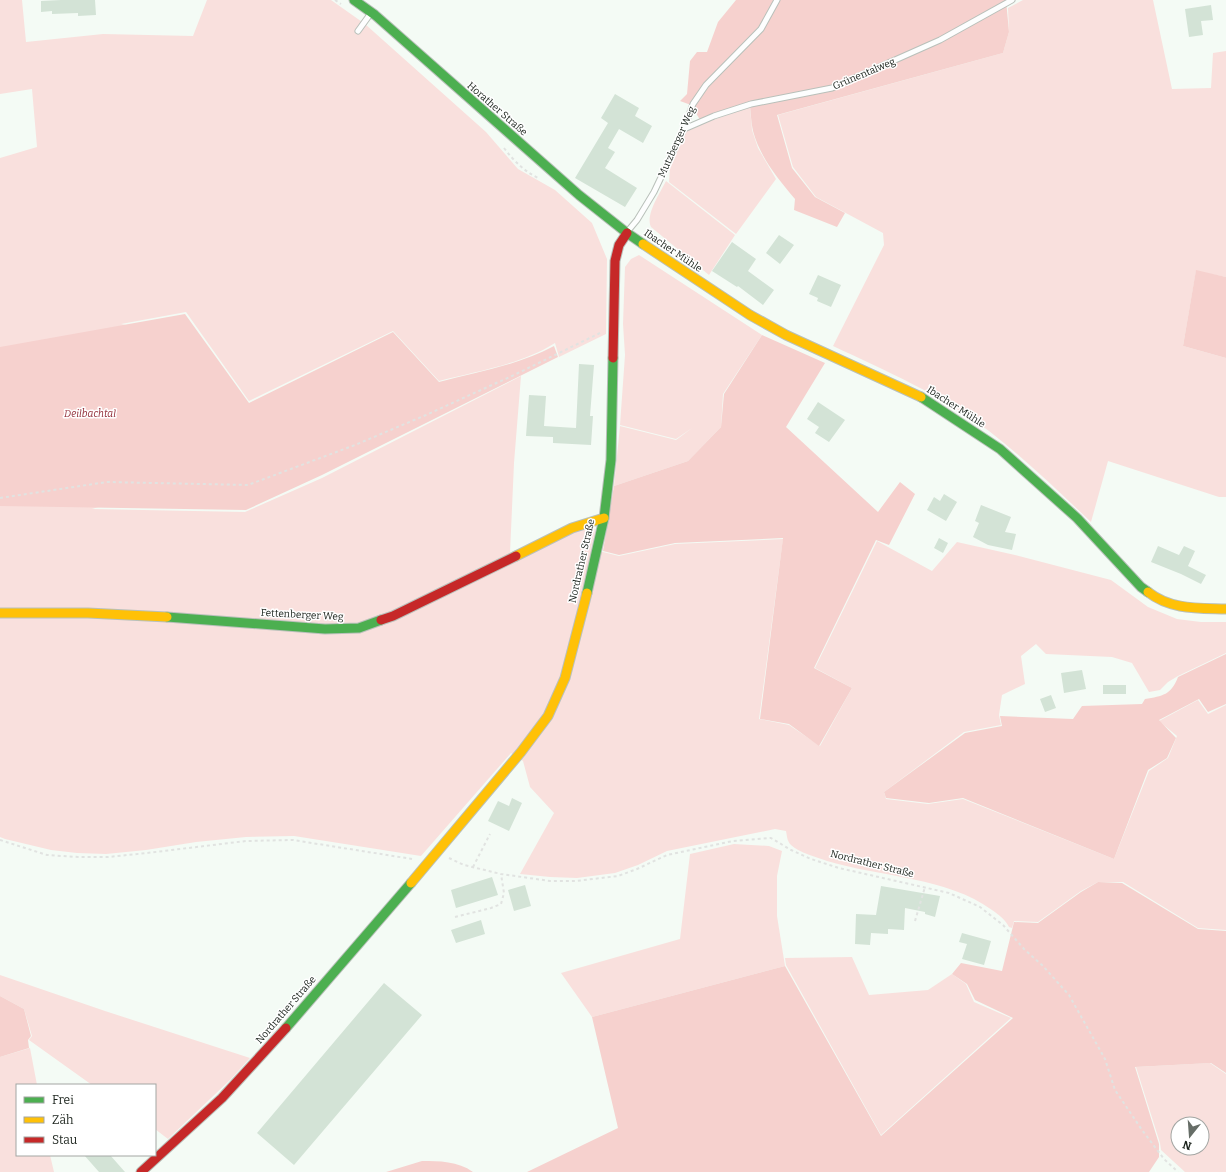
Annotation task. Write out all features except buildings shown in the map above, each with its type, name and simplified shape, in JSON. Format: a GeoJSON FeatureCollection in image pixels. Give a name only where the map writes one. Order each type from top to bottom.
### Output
{"type":"FeatureCollection","features":[{"type":"Feature","properties":{"kind":"main road","name":"Horather Straße"},"geometry":{"type":"LineString","coordinates":[[354,0],[372,13],[573,190],[627,233]]}},
{"type":"Feature","properties":{"kind":"main road","name":"Nordrather Straße"},"geometry":{"type":"LineString","coordinates":[[141,1172],[227,1092],[268,1048],[437,852],[521,752],[548,716],[565,678],[604,518],[611,460],[615,261],[619,245],[627,233]]}},
{"type":"Feature","properties":{"kind":"main road","name":"Ibacher Mühle"},"geometry":{"type":"LineString","coordinates":[[627,233],[750,315],[786,335],[925,399],[1000,449],[1077,518],[1141,587],[1158,599],[1168,604],[1187,608],[1226,609]]}},
{"type":"Feature","properties":{"kind":"main road","name":"Fettenberger Weg"},"geometry":{"type":"LineString","coordinates":[[0,613],[88,613],[191,618],[325,629],[359,628],[392,616],[572,528],[604,518]]}},
{"type":"Feature","properties":{"kind":"lane","name":"Mutzberger Weg"},"geometry":{"type":"LineString","coordinates":[[627,233],[637,220],[654,192],[684,129],[693,104],[706,85],[761,29],[777,0]]}},
{"type":"Feature","properties":{"kind":"lane","name":"Grünentalweg"},"geometry":{"type":"LineString","coordinates":[[684,129],[714,116],[751,104],[832,88],[940,40],[1012,0]]}},
{"type":"Feature","properties":{"kind":"lane"},"geometry":{"type":"LineString","coordinates":[[358,31],[372,13]]}},
{"type":"Feature","properties":{"kind":"path"},"geometry":{"type":"LineString","coordinates":[[0,498],[107,482],[248,485],[355,445],[426,415],[553,357],[614,326]]}},
{"type":"Feature","properties":{"kind":"path"},"geometry":{"type":"LineString","coordinates":[[473,867],[490,834]]}},
{"type":"Feature","properties":{"kind":"path","name":"Nordrather Straße"},"geometry":{"type":"LineString","coordinates":[[437,852],[464,865],[501,874],[538,880],[576,881],[618,876],[667,855],[733,841],[771,838],[791,850],[811,859],[839,868],[949,893],[980,908],[1003,925],[1024,949],[1042,964],[1068,995],[1105,1059],[1115,1090],[1164,1159],[1178,1172]]}},
{"type":"Feature","properties":{"kind":"path"},"geometry":{"type":"LineString","coordinates":[[0,840],[47,855],[108,857],[246,841],[293,840],[409,858],[427,863]]}},
{"type":"Feature","properties":{"kind":"path"},"geometry":{"type":"LineString","coordinates":[[455,917],[501,904],[504,893],[501,874]]}},
{"type":"Feature","properties":{"kind":"path"},"geometry":{"type":"LineString","coordinates":[[915,921],[925,888]]}},
{"type":"Feature","properties":{"kind":"green space","name":"Deilbachtal"},"geometry":{"type":"Polygon","coordinates":[[[0,0],[22,0],[26,42],[103,34],[193,36],[207,0],[331,0],[365,24],[486,132],[518,169],[555,190],[592,223],[607,259],[606,334],[559,357],[555,343],[542,351],[513,362],[439,381],[393,331],[249,401],[186,312],[121,324],[126,325],[105,505],[92,509],[245,512],[322,478],[521,376],[514,463],[510,553],[590,526],[594,527],[595,532],[591,549],[619,556],[675,544],[783,539],[759,719],[789,725],[820,746],[852,688],[815,668],[877,541],[932,571],[957,542],[1015,555],[1111,580],[1148,607],[1177,619],[1201,622],[1226,622],[1226,653],[1178,676],[1168,682],[1160,690],[1149,692],[1132,663],[1112,657],[1046,654],[1036,644],[1021,656],[1025,684],[1002,695],[999,715],[1001,725],[964,732],[884,792],[886,799],[928,804],[963,799],[1114,859],[1149,771],[1168,758],[1177,736],[1159,721],[1198,700],[1208,714],[1226,705],[1226,930],[1198,928],[1123,882],[1098,882],[1081,891],[1038,922],[1014,921],[1012,928],[1009,927],[1004,919],[992,910],[974,899],[955,891],[934,884],[827,861],[803,853],[791,845],[787,838],[786,831],[775,829],[667,851],[638,865],[615,873],[577,878],[520,874],[554,813],[530,787],[523,761],[511,753],[421,856],[294,836],[246,837],[106,854],[51,850],[0,837],[0,158],[37,147],[32,89],[0,94],[0,0]]]}},
{"type":"Feature","properties":{"kind":"green space"},"geometry":{"type":"Polygon","coordinates":[[[736,0],[1006,0],[1009,32],[1003,53],[777,115],[792,168],[815,197],[845,213],[837,227],[794,210],[795,199],[770,167],[756,141],[752,128],[750,106],[702,123],[691,105],[680,101],[687,94],[690,61],[697,52],[707,52],[718,22],[736,0]]]}},
{"type":"Feature","properties":{"kind":"green space"},"geometry":{"type":"Polygon","coordinates":[[[1023,0],[1153,0],[1172,89],[1211,88],[1213,53],[1226,51],[1226,277],[1196,271],[1183,346],[1226,358],[1226,497],[1219,497],[1108,461],[1091,522],[1041,475],[989,431],[971,418],[913,384],[833,346],[884,245],[883,233],[816,197],[793,167],[778,115],[1003,53],[1009,32],[1008,8],[1023,0]]]}},
{"type":"Feature","properties":{"kind":"green space"},"geometry":{"type":"Polygon","coordinates":[[[750,107],[752,130],[758,148],[776,179],[736,234],[669,182],[670,168],[687,129],[750,107]]]}},
{"type":"Feature","properties":{"kind":"green space"},"geometry":{"type":"Polygon","coordinates":[[[666,181],[735,235],[709,275],[651,227],[650,216],[666,181]]]}},
{"type":"Feature","properties":{"kind":"green space"},"geometry":{"type":"Polygon","coordinates":[[[639,255],[762,335],[723,394],[721,427],[688,461],[614,486],[620,426],[676,440],[692,428],[676,439],[620,425],[625,355],[623,324],[625,267],[631,259],[639,255]]]}},
{"type":"Feature","properties":{"kind":"green space"},"geometry":{"type":"Polygon","coordinates":[[[1196,270],[1226,277],[1226,358],[1183,346],[1196,270]]]}},
{"type":"Feature","properties":{"kind":"green space","name":"Deilbachtal"},"geometry":{"type":"Polygon","coordinates":[[[185,314],[249,403],[393,332],[439,382],[512,363],[541,353],[554,346],[558,357],[322,475],[246,510],[0,506],[0,347],[185,314]]]}},
{"type":"Feature","properties":{"kind":"green space"},"geometry":{"type":"Polygon","coordinates":[[[762,335],[825,363],[786,427],[878,512],[900,482],[915,494],[889,545],[876,540],[814,668],[852,688],[819,746],[789,724],[760,719],[783,538],[675,543],[619,555],[603,551],[614,486],[688,461],[721,427],[724,394],[762,335]]]}},
{"type":"Feature","properties":{"kind":"green space"},"geometry":{"type":"Polygon","coordinates":[[[1226,654],[1226,704],[1208,712],[1199,699],[1159,720],[1176,738],[1167,758],[1148,770],[1114,859],[963,798],[929,803],[886,798],[884,792],[965,733],[1002,726],[1000,716],[1073,719],[1082,706],[1142,704],[1145,699],[1166,694],[1172,688],[1178,677],[1226,654]]]}},
{"type":"Feature","properties":{"kind":"green space"},"geometry":{"type":"Polygon","coordinates":[[[734,844],[769,846],[782,851],[777,876],[777,916],[785,966],[592,1017],[561,973],[680,939],[690,854],[734,844]]]}},
{"type":"Feature","properties":{"kind":"green space"},"geometry":{"type":"Polygon","coordinates":[[[1098,882],[1122,883],[1198,929],[1226,931],[1226,1073],[1211,1063],[1135,1067],[1159,1144],[1159,1157],[1149,1172],[527,1172],[618,1128],[592,1017],[785,966],[881,1136],[1013,1018],[975,1000],[967,984],[952,974],[961,963],[1002,971],[1014,922],[1038,923],[1081,892],[1098,882]]]}},
{"type":"Feature","properties":{"kind":"green space"},"geometry":{"type":"Polygon","coordinates":[[[852,957],[869,995],[928,990],[952,974],[966,984],[974,1002],[1011,1018],[881,1135],[786,965],[785,958],[852,957]]]}},
{"type":"Feature","properties":{"kind":"green space"},"geometry":{"type":"Polygon","coordinates":[[[0,975],[250,1058],[231,1079],[168,1139],[156,1130],[156,1084],[91,1084],[29,1040],[32,1036],[24,1009],[0,996],[0,975]]]}},
{"type":"Feature","properties":{"kind":"green space"},"geometry":{"type":"Polygon","coordinates":[[[0,996],[24,1009],[31,1036],[28,1040],[29,1048],[0,1057],[0,996]]]}},
{"type":"Feature","properties":{"kind":"green space"},"geometry":{"type":"Polygon","coordinates":[[[30,1048],[37,1084],[16,1084],[16,1156],[50,1156],[54,1172],[0,1172],[0,1057],[30,1048]]]}},
{"type":"Feature","properties":{"kind":"green space"},"geometry":{"type":"Polygon","coordinates":[[[1210,1063],[1226,1074],[1226,1172],[1185,1172],[1161,1150],[1136,1067],[1210,1063]]]}},
{"type":"Feature","properties":{"kind":"green space"},"geometry":{"type":"Polygon","coordinates":[[[422,1161],[455,1164],[467,1168],[473,1172],[386,1172],[422,1161]]]}},
{"type":"Feature","properties":{"kind":"traffic: fast"},"geometry":{"type":"LineString","coordinates":[[354,0],[375,15],[579,195],[643,244]]}},
{"type":"Feature","properties":{"kind":"traffic: fast"},"geometry":{"type":"LineString","coordinates":[[587,593],[604,518],[611,460],[613,358]]}},
{"type":"Feature","properties":{"kind":"traffic: fast"},"geometry":{"type":"LineString","coordinates":[[921,397],[1000,449],[1077,518],[1141,587],[1148,592]]}},
{"type":"Feature","properties":{"kind":"traffic: fast"},"geometry":{"type":"LineString","coordinates":[[167,617],[325,629],[359,628],[381,620]]}},
{"type":"Feature","properties":{"kind":"traffic: fast"},"geometry":{"type":"LineString","coordinates":[[286,1028],[411,883]]}},
{"type":"Feature","properties":{"kind":"traffic: slow"},"geometry":{"type":"LineString","coordinates":[[643,244],[750,315],[786,335],[921,397]]}},
{"type":"Feature","properties":{"kind":"traffic: slow"},"geometry":{"type":"LineString","coordinates":[[516,556],[572,528],[604,518]]}},
{"type":"Feature","properties":{"kind":"traffic: slow"},"geometry":{"type":"LineString","coordinates":[[1148,592],[1157,598],[1175,605],[1195,608],[1226,609]]}},
{"type":"Feature","properties":{"kind":"traffic: slow"},"geometry":{"type":"LineString","coordinates":[[411,883],[521,752],[548,716],[565,678],[587,593]]}},
{"type":"Feature","properties":{"kind":"traffic: slow"},"geometry":{"type":"LineString","coordinates":[[0,613],[88,613],[167,617]]}},
{"type":"Feature","properties":{"kind":"traffic: jam"},"geometry":{"type":"LineString","coordinates":[[613,358],[615,261],[619,245],[627,233]]}},
{"type":"Feature","properties":{"kind":"traffic: jam"},"geometry":{"type":"LineString","coordinates":[[381,620],[393,616],[516,556]]}},
{"type":"Feature","properties":{"kind":"traffic: jam"},"geometry":{"type":"LineString","coordinates":[[141,1172],[222,1098],[286,1028]]}}]}
